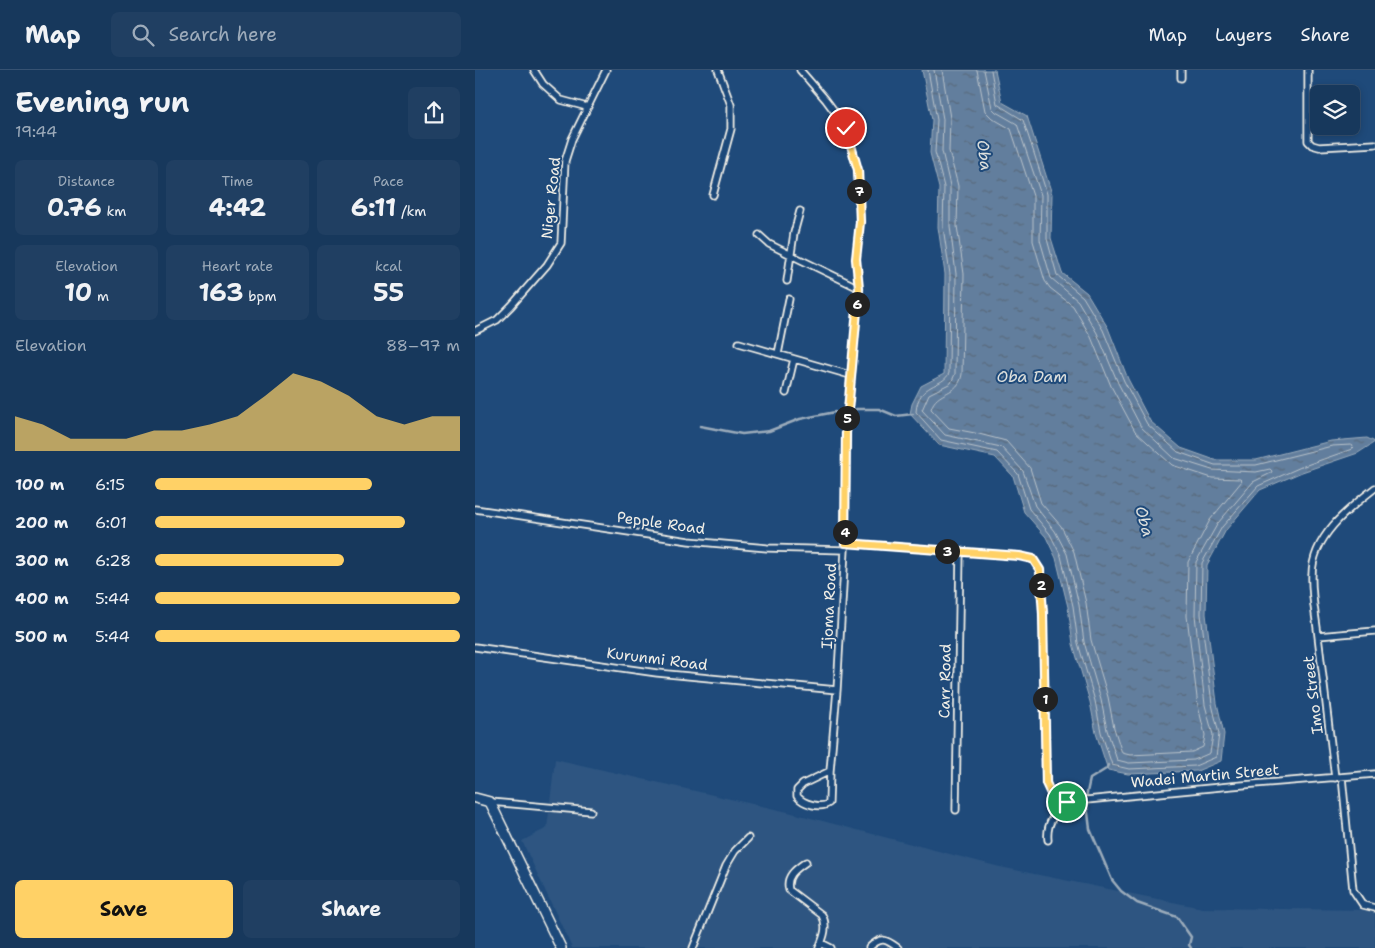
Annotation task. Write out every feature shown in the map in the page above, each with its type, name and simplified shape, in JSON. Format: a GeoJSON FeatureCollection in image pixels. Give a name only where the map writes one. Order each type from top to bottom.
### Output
{"type":"FeatureCollection","features":[{"type":"Feature","properties":{"kind":"street"},"geometry":{"type":"LineString","coordinates":[[534,70],[543,84],[561,100],[587,107]]}},
{"type":"Feature","properties":{"kind":"street","name":"Niger Road"},"geometry":{"type":"LineString","coordinates":[[475,331],[497,320],[511,306],[547,265],[561,243],[565,161],[572,139],[606,70]]}},
{"type":"Feature","properties":{"kind":"street"},"geometry":{"type":"LineString","coordinates":[[713,194],[731,129],[731,106],[718,70]]}},
{"type":"Feature","properties":{"kind":"street","name":"Ijoma Road"},"geometry":{"type":"LineString","coordinates":[[800,70],[826,100],[846,128],[858,170],[860,222],[856,259],[859,288],[846,433],[845,547],[829,803],[826,805],[800,800],[797,796],[797,790],[803,784],[830,771]]}},
{"type":"Feature","properties":{"kind":"street"},"geometry":{"type":"LineString","coordinates":[[1181,70],[1181,78]]}},
{"type":"Feature","properties":{"kind":"street"},"geometry":{"type":"LineString","coordinates":[[1308,70],[1308,141],[1312,145],[1319,147],[1375,144]]}},
{"type":"Feature","properties":{"kind":"street"},"geometry":{"type":"LineString","coordinates":[[787,281],[800,211]]}},
{"type":"Feature","properties":{"kind":"street"},"geometry":{"type":"LineString","coordinates":[[759,235],[769,244],[859,288]]}},
{"type":"Feature","properties":{"kind":"street"},"geometry":{"type":"LineString","coordinates":[[779,354],[789,299]]}},
{"type":"Feature","properties":{"kind":"street"},"geometry":{"type":"LineString","coordinates":[[739,343],[850,375]]}},
{"type":"Feature","properties":{"kind":"street"},"geometry":{"type":"LineString","coordinates":[[786,393],[794,359]]}},
{"type":"Feature","properties":{"kind":"street"},"geometry":{"type":"LineString","coordinates":[[1319,636],[1311,574],[1315,554],[1323,538],[1351,506],[1375,488]]}},
{"type":"Feature","properties":{"kind":"street","name":"Pepple Road"},"geometry":{"type":"LineString","coordinates":[[475,509],[689,541],[767,548],[845,547],[960,552],[1019,556],[1033,559],[1040,570],[1043,614],[1046,783],[1052,796],[1067,802]]}},
{"type":"Feature","properties":{"kind":"street","name":"Carr Road"},"geometry":{"type":"LineString","coordinates":[[956,810],[960,552]]}},
{"type":"Feature","properties":{"kind":"street","name":"Imo Street"},"geometry":{"type":"LineString","coordinates":[[1335,778],[1319,636],[1375,631]]}},
{"type":"Feature","properties":{"kind":"street","name":"Kurunmi Road"},"geometry":{"type":"LineString","coordinates":[[475,647],[657,673],[837,690]]}},
{"type":"Feature","properties":{"kind":"street","name":"Wadei Martin Street"},"geometry":{"type":"LineString","coordinates":[[1067,802],[1375,774]]}},
{"type":"Feature","properties":{"kind":"street"},"geometry":{"type":"LineString","coordinates":[[1342,777],[1353,890],[1363,905],[1375,908]]}},
{"type":"Feature","properties":{"kind":"street"},"geometry":{"type":"LineString","coordinates":[[475,798],[490,802],[591,811]]}},
{"type":"Feature","properties":{"kind":"street"},"geometry":{"type":"LineString","coordinates":[[490,802],[561,948]]}},
{"type":"Feature","properties":{"kind":"street"},"geometry":{"type":"LineString","coordinates":[[1047,840],[1049,823],[1055,813],[1067,802]]}},
{"type":"Feature","properties":{"kind":"street"},"geometry":{"type":"LineString","coordinates":[[693,948],[726,866],[735,851],[748,838]]}},
{"type":"Feature","properties":{"kind":"street"},"geometry":{"type":"LineString","coordinates":[[806,862],[791,875],[787,881],[787,886],[821,915],[826,925],[820,945],[831,948]]}},
{"type":"Feature","properties":{"kind":"street"},"geometry":{"type":"LineString","coordinates":[[869,948],[882,939],[889,941],[898,948]]}},
{"type":"Feature","properties":{"kind":"shaded area"},"geometry":{"type":"Polygon","coordinates":[[[555,759],[788,812],[1000,867],[1202,908],[1375,910],[1375,948],[572,948],[522,841],[547,828],[555,759]]]}},
{"type":"Feature","properties":{"kind":"water","name":"Oba Dam"},"geometry":{"type":"Polygon","coordinates":[[[922,70],[995,70],[1002,102],[1027,116],[1052,194],[1051,238],[1062,273],[1087,293],[1108,328],[1128,379],[1150,421],[1181,448],[1215,460],[1256,460],[1331,441],[1367,438],[1375,442],[1358,453],[1302,472],[1260,490],[1226,530],[1207,565],[1206,614],[1217,703],[1224,734],[1221,761],[1197,771],[1128,774],[1108,770],[1096,733],[1090,702],[1073,644],[1068,607],[1056,558],[1046,537],[1024,512],[1013,476],[995,457],[939,445],[910,414],[912,404],[921,386],[944,374],[945,274],[938,227],[939,188],[930,153],[932,120],[922,70]]]}},
{"type":"Feature","properties":{"kind":"waterway"},"geometry":{"type":"LineString","coordinates":[[856,409],[879,409],[896,416],[913,414]]}},
{"type":"Feature","properties":{"kind":"waterway"},"geometry":{"type":"LineString","coordinates":[[700,426],[742,434],[769,431],[800,419],[835,412]]}},
{"type":"Feature","properties":{"kind":"waterway","name":"Oba"},"geometry":{"type":"LineString","coordinates":[[1108,765],[1106,769],[1090,779],[1086,797],[1090,829],[1112,880],[1121,891],[1137,903],[1177,917],[1191,937],[1189,945],[1191,948]]}},
{"type":"Feature","properties":{"kind":"route"},"geometry":{"type":"LineString","coordinates":[[846,128],[858,170],[860,222],[856,259],[859,288],[846,433],[845,543],[1019,556],[1033,559],[1040,570],[1043,614],[1046,783],[1052,796],[1067,802]]}}]}
